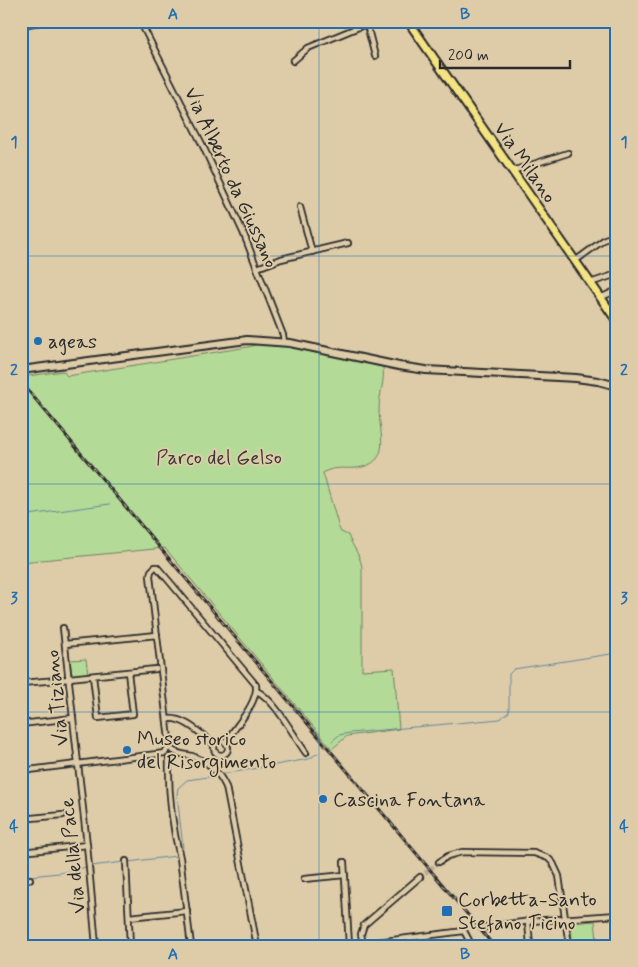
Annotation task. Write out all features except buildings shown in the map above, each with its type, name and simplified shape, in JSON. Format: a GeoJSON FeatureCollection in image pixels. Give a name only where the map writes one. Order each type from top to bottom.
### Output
{"type":"FeatureCollection","features":[{"type":"Feature","properties":{"kind":"main road","name":"Via Milano"},"geometry":{"type":"LineString","coordinates":[[408,21],[617,321]]}},
{"type":"Feature","properties":{"kind":"street"},"geometry":{"type":"LineString","coordinates":[[21,25],[48,21]]}},
{"type":"Feature","properties":{"kind":"street","name":"Via Alberto da Giussano"},"geometry":{"type":"LineString","coordinates":[[140,21],[202,144],[243,232],[287,342]]}},
{"type":"Feature","properties":{"kind":"street"},"geometry":{"type":"LineString","coordinates":[[293,62],[308,48],[366,23],[375,56]]}},
{"type":"Feature","properties":{"kind":"street"},"geometry":{"type":"LineString","coordinates":[[512,170],[568,153]]}},
{"type":"Feature","properties":{"kind":"street"},"geometry":{"type":"LineString","coordinates":[[300,208],[312,252]]}},
{"type":"Feature","properties":{"kind":"street"},"geometry":{"type":"LineString","coordinates":[[575,261],[605,239],[617,236]]}},
{"type":"Feature","properties":{"kind":"street"},"geometry":{"type":"LineString","coordinates":[[257,268],[281,259],[348,243]]}},
{"type":"Feature","properties":{"kind":"street"},"geometry":{"type":"LineString","coordinates":[[590,283],[617,274]]}},
{"type":"Feature","properties":{"kind":"street"},"geometry":{"type":"LineString","coordinates":[[600,298],[617,290]]}},
{"type":"Feature","properties":{"kind":"street"},"geometry":{"type":"LineString","coordinates":[[21,370],[240,340],[287,342],[398,366],[426,370],[576,378],[617,386]]}},
{"type":"Feature","properties":{"kind":"street"},"geometry":{"type":"LineString","coordinates":[[21,771],[173,755],[150,576],[150,571],[154,567],[157,567],[256,685],[257,691],[254,700],[226,742],[228,749],[226,753],[222,755],[215,752],[215,744]]}},
{"type":"Feature","properties":{"kind":"street","name":"Via Tiziano"},"geometry":{"type":"LineString","coordinates":[[64,628],[78,764]]}},
{"type":"Feature","properties":{"kind":"street"},"geometry":{"type":"LineString","coordinates":[[66,644],[157,635]]}},
{"type":"Feature","properties":{"kind":"street"},"geometry":{"type":"LineString","coordinates":[[21,683],[156,669]]}},
{"type":"Feature","properties":{"kind":"street"},"geometry":{"type":"LineString","coordinates":[[93,676],[98,718],[133,714],[128,672]]}},
{"type":"Feature","properties":{"kind":"street"},"geometry":{"type":"LineString","coordinates":[[257,691],[263,694],[306,753]]}},
{"type":"Feature","properties":{"kind":"street"},"geometry":{"type":"LineString","coordinates":[[21,724],[73,718]]}},
{"type":"Feature","properties":{"kind":"street"},"geometry":{"type":"LineString","coordinates":[[167,719],[176,718],[215,744]]}},
{"type":"Feature","properties":{"kind":"street"},"geometry":{"type":"LineString","coordinates":[[215,744],[220,741],[226,742]]}},
{"type":"Feature","properties":{"kind":"street"},"geometry":{"type":"LineString","coordinates":[[172,750],[207,764],[220,776],[226,787],[257,946]]}},
{"type":"Feature","properties":{"kind":"street"},"geometry":{"type":"LineString","coordinates":[[167,755],[176,846],[180,858],[191,946]]}},
{"type":"Feature","properties":{"kind":"street","name":"Via della Pace"},"geometry":{"type":"LineString","coordinates":[[78,764],[96,946]]}},
{"type":"Feature","properties":{"kind":"street"},"geometry":{"type":"LineString","coordinates":[[21,819],[63,815]]}},
{"type":"Feature","properties":{"kind":"street"},"geometry":{"type":"LineString","coordinates":[[21,852],[87,845]]}},
{"type":"Feature","properties":{"kind":"street"},"geometry":{"type":"LineString","coordinates":[[439,862],[448,856],[462,852],[534,853],[543,855],[554,862],[560,876],[569,946]]}},
{"type":"Feature","properties":{"kind":"street"},"geometry":{"type":"LineString","coordinates":[[126,862],[130,946]]}},
{"type":"Feature","properties":{"kind":"street"},"geometry":{"type":"LineString","coordinates":[[344,862],[347,945],[363,945],[464,931],[472,946]]}},
{"type":"Feature","properties":{"kind":"street"},"geometry":{"type":"LineString","coordinates":[[304,879],[345,875]]}},
{"type":"Feature","properties":{"kind":"street"},"geometry":{"type":"LineString","coordinates":[[363,945],[361,934],[364,925],[420,877]]}},
{"type":"Feature","properties":{"kind":"street"},"geometry":{"type":"LineString","coordinates":[[21,880],[30,879]]}},
{"type":"Feature","properties":{"kind":"street"},"geometry":{"type":"LineString","coordinates":[[129,917],[187,911]]}},
{"type":"Feature","properties":{"kind":"street"},"geometry":{"type":"LineString","coordinates":[[485,928],[565,918],[617,915]]}},
{"type":"Feature","properties":{"kind":"street"},"geometry":{"type":"LineString","coordinates":[[525,922],[530,946]]}},
{"type":"Feature","properties":{"kind":"green space","name":"Parco del Gelso"},"geometry":{"type":"Polygon","coordinates":[[[259,344],[293,346],[383,367],[379,409],[382,437],[380,454],[376,460],[368,465],[357,468],[335,469],[323,473],[339,528],[341,532],[348,535],[362,567],[362,670],[394,668],[399,729],[347,736],[332,749],[165,548],[21,562],[21,377],[63,371],[67,376],[259,344]]]}},
{"type":"Feature","properties":{"kind":"green space"},"geometry":{"type":"Polygon","coordinates":[[[86,659],[88,674],[72,676],[70,660],[86,659]]]}},
{"type":"Feature","properties":{"kind":"green space"},"geometry":{"type":"Polygon","coordinates":[[[595,921],[597,940],[600,940],[572,941],[571,923],[595,921]]]}},
{"type":"Feature","properties":{"kind":"waterway"},"geometry":{"type":"LineString","coordinates":[[21,516],[110,504]]}},
{"type":"Feature","properties":{"kind":"waterway"},"geometry":{"type":"LineString","coordinates":[[332,741],[339,735],[350,733],[500,719],[509,712],[509,674],[514,669],[617,653]]}},
{"type":"Feature","properties":{"kind":"waterway"},"geometry":{"type":"LineString","coordinates":[[224,774],[309,759],[318,753]]}},
{"type":"Feature","properties":{"kind":"waterway"},"geometry":{"type":"LineString","coordinates":[[183,848],[178,788],[187,780],[215,776]]}},
{"type":"Feature","properties":{"kind":"waterway"},"geometry":{"type":"LineString","coordinates":[[128,862],[176,856]]}},
{"type":"Feature","properties":{"kind":"waterway"},"geometry":{"type":"LineString","coordinates":[[91,866],[124,862]]}},
{"type":"Feature","properties":{"kind":"waterway"},"geometry":{"type":"LineString","coordinates":[[21,877],[59,873],[87,867]]}},
{"type":"Feature","properties":{"kind":"tunnel"},"geometry":{"type":"LineString","coordinates":[[420,877],[439,862]]}},
{"type":"Feature","properties":{"kind":"railway"},"geometry":{"type":"LineString","coordinates":[[21,382],[494,946]]}},
{"type":"Feature","properties":{"kind":"place","name":"ageas"},"geometry":{"type":"Point","coordinates":[38,341]}},
{"type":"Feature","properties":{"kind":"place","name":"Museo storico del Risorgimento"},"geometry":{"type":"Point","coordinates":[127,750]}},
{"type":"Feature","properties":{"kind":"place","name":"Cascina Fontana"},"geometry":{"type":"Point","coordinates":[323,799]}},
{"type":"Feature","properties":{"kind":"place","name":"Corbetta-Santo Stefano Ticino"},"geometry":{"type":"Point","coordinates":[447,911]}}]}
